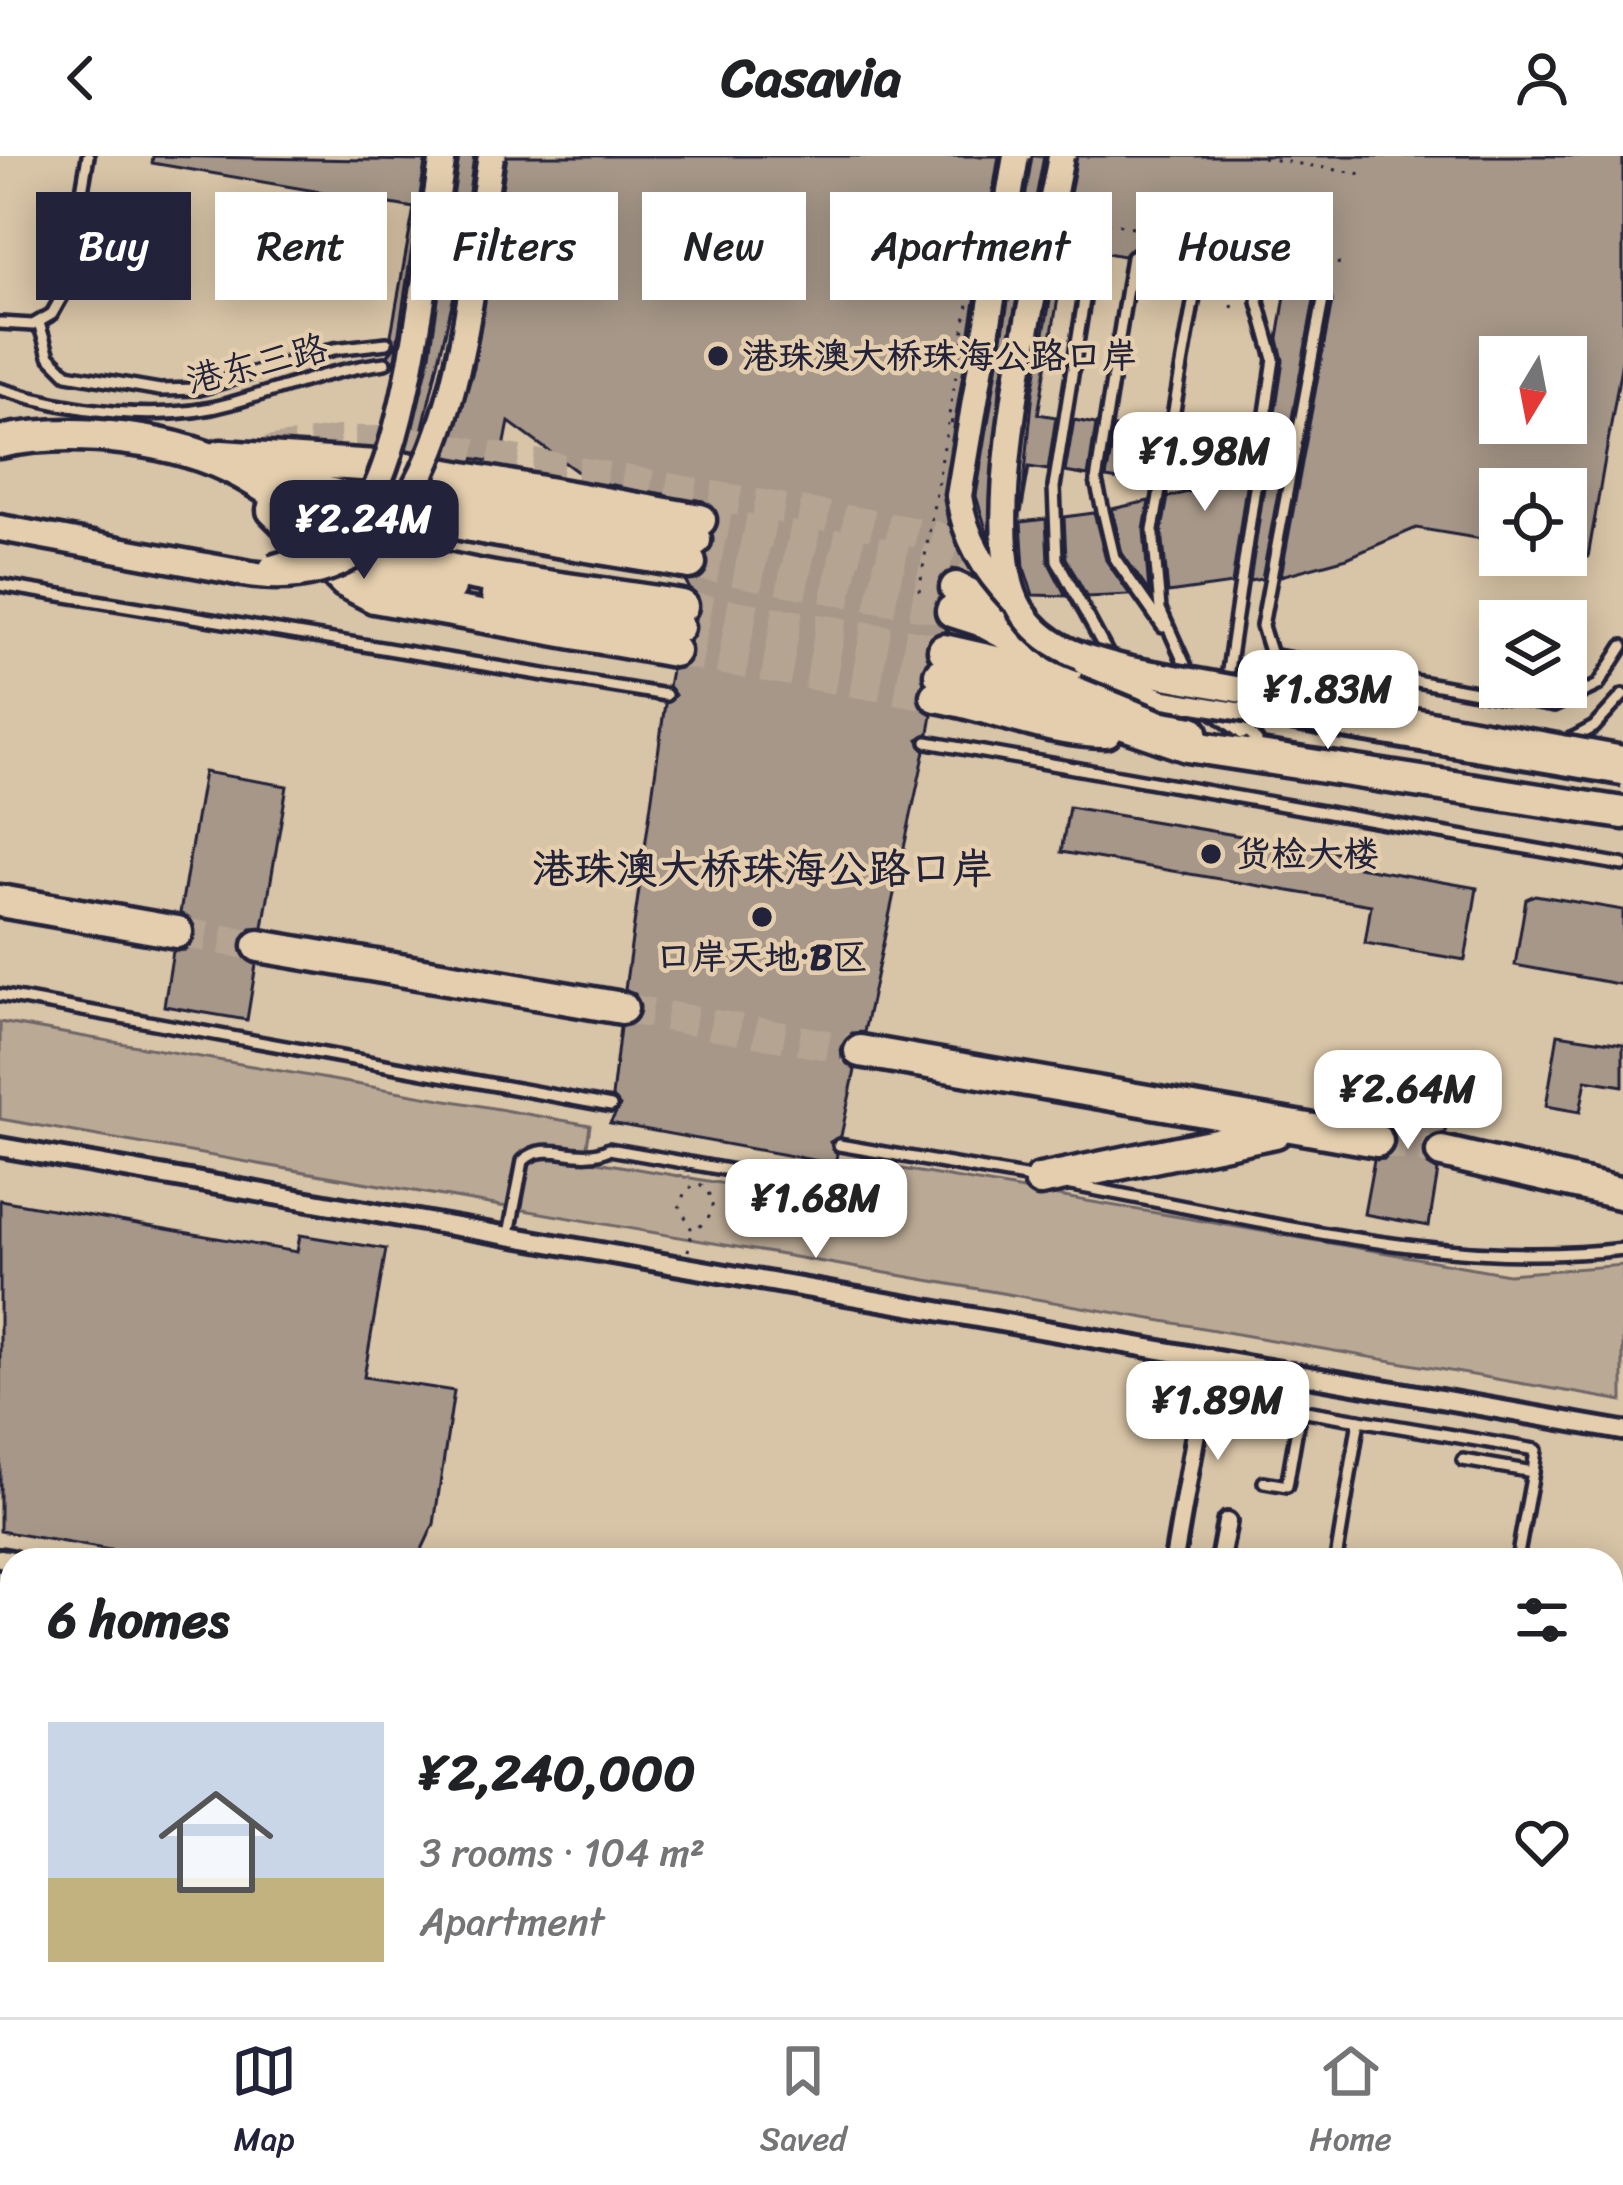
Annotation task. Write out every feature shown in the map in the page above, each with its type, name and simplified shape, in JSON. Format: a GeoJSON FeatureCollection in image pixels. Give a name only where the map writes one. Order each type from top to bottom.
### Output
{"type":"FeatureCollection","features":[{"type":"Feature","properties":{"kind":"highway"},"geometry":{"type":"LineString","coordinates":[[0,442],[56,437],[203,456],[407,468],[695,541],[455,523],[312,491],[203,456]]}},
{"type":"Feature","properties":{"kind":"highway"},"geometry":{"type":"LineString","coordinates":[[203,456],[242,473],[308,520],[398,556],[678,628],[374,597],[345,582],[306,547],[242,473]]}},
{"type":"Feature","properties":{"kind":"highway"},"geometry":{"type":"LineString","coordinates":[[954,588],[1030,618],[1192,740],[980,620],[954,588]]}},
{"type":"Feature","properties":{"kind":"highway"},"geometry":{"type":"LineString","coordinates":[[1192,740],[1106,732],[1072,722],[1015,688],[940,673],[1031,670],[1101,716],[1192,740],[1223,752],[1623,813]]}},
{"type":"Feature","properties":{"kind":"highway"},"geometry":{"type":"LineString","coordinates":[[0,901],[176,932]]}},
{"type":"Feature","properties":{"kind":"highway"},"geometry":{"type":"LineString","coordinates":[[259,946],[622,1008]]}},
{"type":"Feature","properties":{"kind":"highway"},"geometry":{"type":"LineString","coordinates":[[860,1051],[1377,1141]]}},
{"type":"Feature","properties":{"kind":"highway"},"geometry":{"type":"LineString","coordinates":[[1040,1180],[1253,1135],[1314,1130]]}},
{"type":"Feature","properties":{"kind":"highway"},"geometry":{"type":"LineString","coordinates":[[1442,1152],[1623,1194]]}},
{"type":"Feature","properties":{"kind":"main road"},"geometry":{"type":"LineString","coordinates":[[233,571],[270,568],[337,541],[378,488],[402,392],[443,156]]}},
{"type":"Feature","properties":{"kind":"main road"},"geometry":{"type":"LineString","coordinates":[[0,528],[286,578],[311,574],[373,541],[413,495],[432,461],[449,400],[490,156]]}},
{"type":"Feature","properties":{"kind":"main road"},"geometry":{"type":"LineString","coordinates":[[1016,156],[959,496],[964,528],[976,553],[1064,652],[1131,670],[1623,758]]}},
{"type":"Feature","properties":{"kind":"main road"},"geometry":{"type":"LineString","coordinates":[[1030,618],[1005,545],[1006,470],[1061,156]]}},
{"type":"Feature","properties":{"kind":"street"},"geometry":{"type":"LineString","coordinates":[[1064,652],[1114,682],[1165,699],[1623,776]]}},
{"type":"Feature","properties":{"kind":"street"},"geometry":{"type":"LineString","coordinates":[[0,1147],[1623,1431]]}},
{"type":"Feature","properties":{"kind":"street"},"geometry":{"type":"LineString","coordinates":[[1176,1548],[1209,1358]]}},
{"type":"Feature","properties":{"kind":"street"},"geometry":{"type":"LineString","coordinates":[[1222,1548],[1227,1522]]}},
{"type":"Feature","properties":{"kind":"lane"},"geometry":{"type":"LineString","coordinates":[[0,323],[39,323],[52,314],[65,291],[88,156]]}},
{"type":"Feature","properties":{"kind":"lane"},"geometry":{"type":"LineString","coordinates":[[1132,257],[1099,444],[1098,499],[1114,556],[1173,641],[1204,704],[1216,718],[1257,741],[1326,769]]}},
{"type":"Feature","properties":{"kind":"lane"},"geometry":{"type":"LineString","coordinates":[[1257,741],[1228,711],[1226,690],[1274,359],[1258,293],[1269,269],[1279,262],[1302,261],[1316,272],[1323,300],[1263,620],[1264,645],[1270,655],[1554,706],[1598,685],[1623,646]]}},
{"type":"Feature","properties":{"kind":"lane"},"geometry":{"type":"LineString","coordinates":[[1084,300],[1054,487],[1057,560],[1131,694]]}},
{"type":"Feature","properties":{"kind":"lane"},"geometry":{"type":"LineString","coordinates":[[1173,641],[1155,580],[1154,530],[1194,300]]}},
{"type":"Feature","properties":{"kind":"lane"},"geometry":{"type":"LineString","coordinates":[[39,323],[50,356],[67,374],[160,390],[199,389],[334,349],[387,343]]}},
{"type":"Feature","properties":{"kind":"lane","name":"港东三路"},"geometry":{"type":"LineString","coordinates":[[0,389],[110,410],[185,412],[229,404],[302,378],[386,363]]}},
{"type":"Feature","properties":{"kind":"lane"},"geometry":{"type":"LineString","coordinates":[[0,585],[666,695]]}},
{"type":"Feature","properties":{"kind":"lane"},"geometry":{"type":"LineString","coordinates":[[1502,754],[1573,740],[1608,715],[1623,695]]}},
{"type":"Feature","properties":{"kind":"lane"},"geometry":{"type":"LineString","coordinates":[[927,742],[1623,865]]}},
{"type":"Feature","properties":{"kind":"lane"},"geometry":{"type":"LineString","coordinates":[[0,995],[611,1106]]}},
{"type":"Feature","properties":{"kind":"lane"},"geometry":{"type":"LineString","coordinates":[[839,1145],[1485,1255],[1623,1249]]}},
{"type":"Feature","properties":{"kind":"lane"},"geometry":{"type":"LineString","coordinates":[[509,1234],[524,1160],[541,1150],[591,1158],[609,1149],[820,1186]]}},
{"type":"Feature","properties":{"kind":"lane"},"geometry":{"type":"LineString","coordinates":[[1263,1405],[1536,1450],[1519,1548]]}},
{"type":"Feature","properties":{"kind":"lane"},"geometry":{"type":"LineString","coordinates":[[1264,1482],[1287,1486],[1300,1410]]}},
{"type":"Feature","properties":{"kind":"lane"},"geometry":{"type":"LineString","coordinates":[[1338,1548],[1360,1420]]}},
{"type":"Feature","properties":{"kind":"lane"},"geometry":{"type":"LineString","coordinates":[[1463,1460],[1533,1472]]}},
{"type":"Feature","properties":{"kind":"path"},"geometry":{"type":"LineString","coordinates":[[1251,156],[1362,174]]}},
{"type":"Feature","properties":{"kind":"path"},"geometry":{"type":"LineString","coordinates":[[1333,262],[1347,265]]}},
{"type":"Feature","properties":{"kind":"path"},"geometry":{"type":"LineString","coordinates":[[1232,308],[1233,300]]}},
{"type":"Feature","properties":{"kind":"path"},"geometry":{"type":"LineString","coordinates":[[919,591],[948,421]]}},
{"type":"Feature","properties":{"kind":"path"},"geometry":{"type":"LineString","coordinates":[[686,1265],[692,1229],[679,1205],[686,1190],[700,1184],[712,1196],[713,1211],[704,1224],[692,1229]]}},
{"type":"Feature","properties":{"kind":"shaded area"},"geometry":{"type":"Polygon","coordinates":[[[0,1022],[590,1125],[585,1160],[848,1205],[856,1161],[1508,1274],[1623,1265],[1623,1401],[0,1119],[0,1022]]]}},
{"type":"Feature","properties":{"kind":"building"},"geometry":{"type":"Polygon","coordinates":[[[153,156],[422,161],[426,156],[420,192],[411,192],[411,207],[387,203],[387,192],[321,192],[152,163],[153,156]]]}},
{"type":"Feature","properties":{"kind":"building"},"geometry":{"type":"Polygon","coordinates":[[[459,156],[474,156],[469,192],[454,192],[459,156]]]}},
{"type":"Feature","properties":{"kind":"building"},"geometry":{"type":"Polygon","coordinates":[[[507,156],[999,156],[993,192],[830,192],[830,300],[975,300],[943,494],[950,532],[971,573],[953,569],[938,581],[933,614],[948,631],[931,636],[925,647],[928,660],[917,701],[932,715],[929,733],[918,739],[925,751],[864,1032],[852,1033],[841,1047],[842,1059],[855,1070],[841,1136],[830,1142],[837,1154],[835,1164],[610,1123],[620,1106],[612,1097],[620,1027],[636,1021],[641,1010],[635,994],[625,989],[665,704],[675,695],[668,686],[671,670],[690,663],[701,608],[686,582],[706,574],[719,514],[703,501],[590,481],[509,422],[501,463],[447,454],[474,368],[485,300],[618,300],[618,192],[501,192],[507,156]]]}},
{"type":"Feature","properties":{"kind":"building"},"geometry":{"type":"Polygon","coordinates":[[[1032,156],[1044,156],[1037,192],[1026,192],[1032,156]]]}},
{"type":"Feature","properties":{"kind":"building"},"geometry":{"type":"Polygon","coordinates":[[[1077,156],[1623,156],[1623,355],[1588,557],[1587,468],[1479,468],[1479,538],[1416,528],[1347,558],[1281,576],[1333,300],[1333,192],[1136,192],[1136,253],[1132,248],[1123,256],[1112,254],[1112,192],[1070,192],[1077,156]]]}},
{"type":"Feature","properties":{"kind":"building"},"geometry":{"type":"Polygon","coordinates":[[[411,225],[394,365],[388,355],[396,345],[391,335],[411,225]]]}},
{"type":"Feature","properties":{"kind":"building"},"geometry":{"type":"Polygon","coordinates":[[[438,300],[453,300],[422,431],[413,449],[408,448],[438,300]]]}},
{"type":"Feature","properties":{"kind":"building"},"geometry":{"type":"Polygon","coordinates":[[[1008,300],[1017,300],[1000,388],[989,539],[976,496],[1008,300]]]}},
{"type":"Feature","properties":{"kind":"building"},"geometry":{"type":"Polygon","coordinates":[[[1050,300],[1058,300],[1038,414],[1056,417],[1048,470],[1029,467],[1021,513],[1033,392],[1050,300]]]}},
{"type":"Feature","properties":{"kind":"building"},"geometry":{"type":"Polygon","coordinates":[[[1284,300],[1314,300],[1262,579],[1250,581],[1283,360],[1278,339],[1284,300]]]}},
{"type":"Feature","properties":{"kind":"building"},"geometry":{"type":"Polygon","coordinates":[[[1074,420],[1096,424],[1088,476],[1065,472],[1074,420]]]}},
{"type":"Feature","properties":{"kind":"building"},"geometry":{"type":"Polygon","coordinates":[[[1115,428],[1161,436],[1152,485],[1106,478],[1115,428]]]}},
{"type":"Feature","properties":{"kind":"building"},"geometry":{"type":"Polygon","coordinates":[[[1254,430],[1232,584],[1168,593],[1162,530],[1168,497],[1192,491],[1170,488],[1178,439],[1233,448],[1254,430]]]}},
{"type":"Feature","properties":{"kind":"building"},"geometry":{"type":"Polygon","coordinates":[[[1149,501],[1144,530],[1149,592],[1122,553],[1112,509],[1149,501]]]}},
{"type":"Feature","properties":{"kind":"building"},"geometry":{"type":"Polygon","coordinates":[[[1094,513],[1106,560],[1130,595],[1087,597],[1066,558],[1064,517],[1094,513]]]}},
{"type":"Feature","properties":{"kind":"building"},"geometry":{"type":"Polygon","coordinates":[[[1046,519],[1048,561],[1066,596],[1033,595],[1024,568],[1021,522],[1046,519]]]}},
{"type":"Feature","properties":{"kind":"building"},"geometry":{"type":"Polygon","coordinates":[[[204,772],[287,786],[263,927],[251,928],[240,942],[241,954],[256,965],[247,1020],[164,1006],[173,951],[185,950],[196,936],[195,924],[180,913],[204,772]]]}},
{"type":"Feature","properties":{"kind":"building","name":"货检大楼"},"geometry":{"type":"Polygon","coordinates":[[[1069,807],[1360,856],[1358,867],[1477,888],[1465,960],[1365,943],[1371,905],[1061,852],[1069,807]]]}},
{"type":"Feature","properties":{"kind":"building"},"geometry":{"type":"Polygon","coordinates":[[[1535,895],[1623,910],[1623,985],[1515,965],[1526,899],[1535,895]]]}},
{"type":"Feature","properties":{"kind":"building"},"geometry":{"type":"Polygon","coordinates":[[[1558,1034],[1623,1044],[1623,1086],[1586,1080],[1580,1112],[1546,1106],[1558,1034]]]}},
{"type":"Feature","properties":{"kind":"building"},"geometry":{"type":"Polygon","coordinates":[[[1388,1078],[1453,1089],[1445,1133],[1429,1138],[1423,1149],[1428,1165],[1438,1171],[1429,1226],[1364,1214],[1374,1160],[1385,1159],[1396,1145],[1395,1133],[1380,1122],[1388,1078]]]}},
{"type":"Feature","properties":{"kind":"building"},"geometry":{"type":"Polygon","coordinates":[[[0,1200],[297,1252],[300,1235],[386,1249],[364,1377],[454,1391],[434,1524],[423,1548],[98,1548],[0,1531],[0,1200]]]}},
{"type":"Feature","properties":{"kind":"tunnel"},"geometry":{"type":"LineString","coordinates":[[266,452],[338,441],[407,441],[935,536],[964,550],[988,581]]}},
{"type":"Feature","properties":{"kind":"tunnel"},"geometry":{"type":"LineString","coordinates":[[700,520],[955,565]]}},
{"type":"Feature","properties":{"kind":"tunnel"},"geometry":{"type":"LineString","coordinates":[[695,540],[956,588]]}},
{"type":"Feature","properties":{"kind":"tunnel"},"geometry":{"type":"LineString","coordinates":[[690,563],[952,611]]}},
{"type":"Feature","properties":{"kind":"tunnel"},"geometry":{"type":"LineString","coordinates":[[682,606],[944,650]]}},
{"type":"Feature","properties":{"kind":"tunnel"},"geometry":{"type":"LineString","coordinates":[[678,627],[940,674]]}},
{"type":"Feature","properties":{"kind":"tunnel"},"geometry":{"type":"LineString","coordinates":[[674,651],[936,696]]}},
{"type":"Feature","properties":{"kind":"tunnel"},"geometry":{"type":"LineString","coordinates":[[177,932],[259,946]]}},
{"type":"Feature","properties":{"kind":"tunnel"},"geometry":{"type":"LineString","coordinates":[[622,1008],[860,1051]]}},
{"type":"Feature","properties":{"kind":"tunnel"},"geometry":{"type":"LineString","coordinates":[[1377,1141],[1442,1152]]}},
{"type":"Feature","properties":{"kind":"place","name":"港珠澳大桥珠海公路口岸"},"geometry":{"type":"Point","coordinates":[718,356]}},
{"type":"Feature","properties":{"kind":"place","name":"货检大楼"},"geometry":{"type":"Point","coordinates":[1211,854]}},
{"type":"Feature","properties":{"kind":"place","name":"口岸天地·B区"},"geometry":{"type":"Point","coordinates":[762,917]}},
{"type":"Feature","properties":{"kind":"district","name":"港珠澳大桥珠海公路口岸"},"geometry":{"type":"Point","coordinates":[763,869]}}]}
